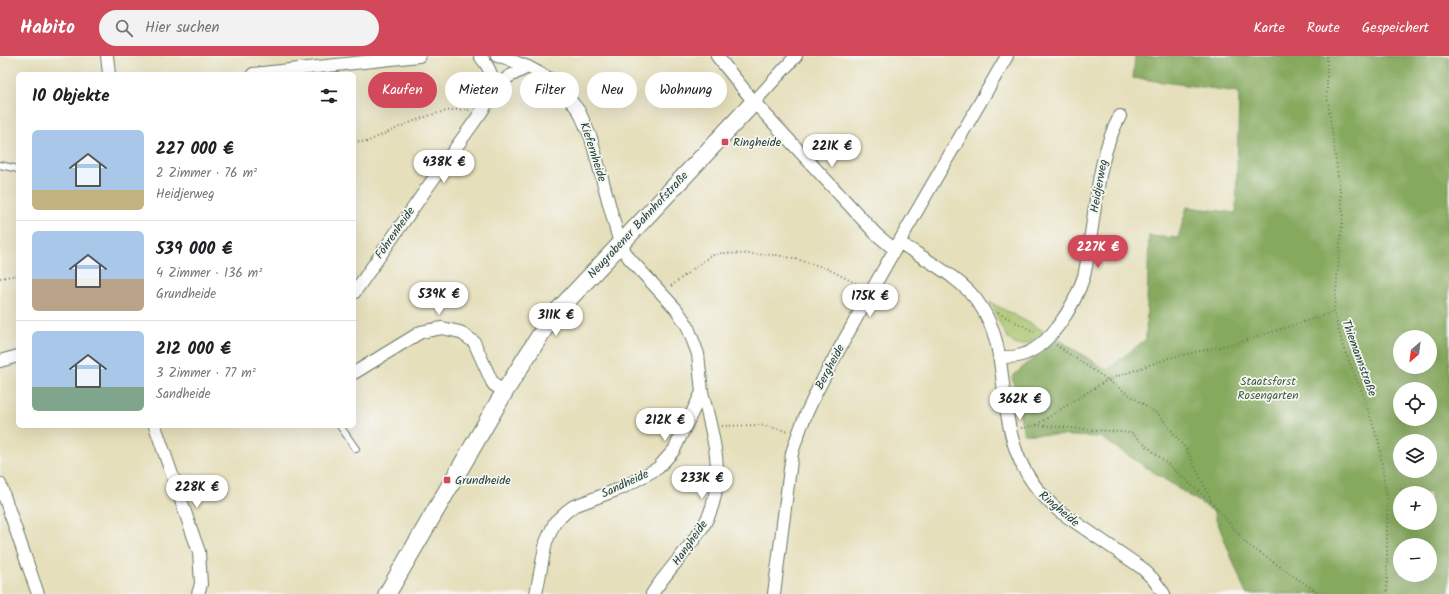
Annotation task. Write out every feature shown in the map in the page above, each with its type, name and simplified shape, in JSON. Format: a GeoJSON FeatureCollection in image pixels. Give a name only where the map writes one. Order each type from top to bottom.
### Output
{"type":"FeatureCollection","features":[{"type":"Feature","properties":{"kind":"street"},"geometry":{"type":"LineString","coordinates":[[107,56],[109,72]]}},
{"type":"Feature","properties":{"kind":"street"},"geometry":{"type":"LineString","coordinates":[[271,72],[419,56]]}},
{"type":"Feature","properties":{"kind":"street"},"geometry":{"type":"LineString","coordinates":[[480,56],[488,66],[490,72]]}},
{"type":"Feature","properties":{"kind":"street","name":"Kiefernheide"},"geometry":{"type":"LineString","coordinates":[[497,56],[528,67],[554,83],[564,92],[579,111],[592,138],[620,244]]}},
{"type":"Feature","properties":{"kind":"street","name":"Ringheide"},"geometry":{"type":"LineString","coordinates":[[717,56],[754,102],[876,234],[960,284],[971,293],[981,305],[997,339],[1010,430],[1018,460],[1036,488],[1047,501],[1078,525],[1142,568],[1153,579],[1164,594]]}},
{"type":"Feature","properties":{"kind":"street","name":"Neugrabener Bahnhofstraße"},"geometry":{"type":"LineString","coordinates":[[387,594],[505,391],[551,318],[796,56]]}},
{"type":"Feature","properties":{"kind":"street","name":"Bergheide"},"geometry":{"type":"LineString","coordinates":[[774,594],[789,470],[797,434],[828,370],[871,291],[1007,56]]}},
{"type":"Feature","properties":{"kind":"street","name":"Föhrenheide"},"geometry":{"type":"LineString","coordinates":[[512,75],[528,67]]}},
{"type":"Feature","properties":{"kind":"street","name":"Föhrenheide"},"geometry":{"type":"LineString","coordinates":[[356,290],[422,194],[484,108]]}},
{"type":"Feature","properties":{"kind":"street","name":"Heidjerweg"},"geometry":{"type":"LineString","coordinates":[[1000,358],[1019,356],[1032,350],[1046,339],[1061,322],[1080,287],[1088,255],[1106,149],[1112,131],[1120,116]]}},
{"type":"Feature","properties":{"kind":"street"},"geometry":{"type":"LineString","coordinates":[[620,244],[630,258],[682,316],[692,335],[699,358],[702,392]]}},
{"type":"Feature","properties":{"kind":"street"},"geometry":{"type":"LineString","coordinates":[[356,372],[421,332],[442,328],[460,332],[474,342],[492,382],[494,385],[505,391]]}},
{"type":"Feature","properties":{"kind":"street"},"geometry":{"type":"LineString","coordinates":[[0,361],[16,357]]}},
{"type":"Feature","properties":{"kind":"street","name":"Hangheide"},"geometry":{"type":"LineString","coordinates":[[652,594],[698,534],[712,507],[716,490],[716,454],[711,426],[702,392]]}},
{"type":"Feature","properties":{"kind":"street","name":"Sandheide"},"geometry":{"type":"LineString","coordinates":[[536,594],[546,542],[555,522],[566,511],[574,506],[622,488],[658,468],[674,450],[702,392]]}},
{"type":"Feature","properties":{"kind":"street"},"geometry":{"type":"LineString","coordinates":[[157,428],[199,552],[200,584],[198,594]]}},
{"type":"Feature","properties":{"kind":"street"},"geometry":{"type":"LineString","coordinates":[[0,484],[38,594]]}},
{"type":"Feature","properties":{"kind":"lane"},"geometry":{"type":"LineString","coordinates":[[0,166],[16,170]]}},
{"type":"Feature","properties":{"kind":"lane"},"geometry":{"type":"LineString","coordinates":[[341,428],[356,448]]}},
{"type":"Feature","properties":{"kind":"path","name":"Thiemannstraße"},"geometry":{"type":"LineString","coordinates":[[1327,56],[1327,94],[1343,214],[1334,312],[1343,347],[1362,392],[1379,443],[1387,500],[1387,594]]}},
{"type":"Feature","properties":{"kind":"path"},"geometry":{"type":"LineString","coordinates":[[356,141],[366,142],[436,114],[462,109],[482,111]]}},
{"type":"Feature","properties":{"kind":"path"},"geometry":{"type":"LineString","coordinates":[[662,293],[710,256],[722,253],[776,255],[793,258],[826,268],[871,291]]}},
{"type":"Feature","properties":{"kind":"path"},"geometry":{"type":"LineString","coordinates":[[0,278],[16,275]]}},
{"type":"Feature","properties":{"kind":"path"},"geometry":{"type":"LineString","coordinates":[[981,305],[1046,339],[1159,415],[1188,452],[1212,504]]}},
{"type":"Feature","properties":{"kind":"path"},"geometry":{"type":"LineString","coordinates":[[1036,425],[1108,380],[1169,358],[1241,342],[1334,312]]}},
{"type":"Feature","properties":{"kind":"path"},"geometry":{"type":"LineString","coordinates":[[711,426],[760,425],[797,434]]}},
{"type":"Feature","properties":{"kind":"path"},"geometry":{"type":"LineString","coordinates":[[1010,430],[1036,425],[1132,433],[1212,504],[1247,544],[1320,594]]}},
{"type":"Feature","properties":{"kind":"green space","name":"Staatsforst Rosengarten"},"geometry":{"type":"Polygon","coordinates":[[[1135,56],[1449,56],[1449,594],[1246,594],[1213,511],[1100,437],[1024,434],[1012,377],[1056,338],[1107,370],[1146,339],[1149,236],[1178,238],[1187,207],[1236,213],[1239,92],[1133,78],[1135,56]]]}},
{"type":"Feature","properties":{"kind":"green space"},"geometry":{"type":"Polygon","coordinates":[[[990,302],[1044,331],[1026,344],[1019,345],[1013,343],[1004,331],[990,302]]]}},
{"type":"Feature","properties":{"kind":"place","name":"Ringheide"},"geometry":{"type":"Point","coordinates":[725,142]}},
{"type":"Feature","properties":{"kind":"place","name":"Grundheide"},"geometry":{"type":"Point","coordinates":[447,480]}}]}
